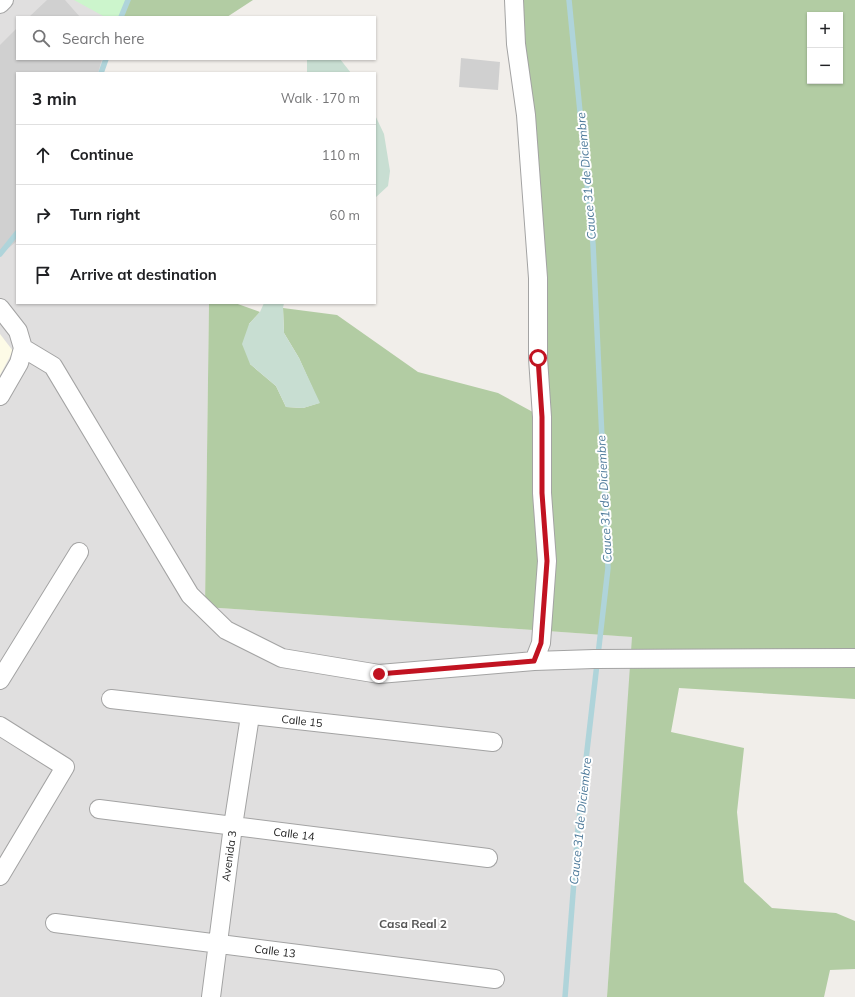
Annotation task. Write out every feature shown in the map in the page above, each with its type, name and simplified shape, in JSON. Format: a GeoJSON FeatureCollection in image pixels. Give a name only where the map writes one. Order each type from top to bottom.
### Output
{"type":"FeatureCollection","features":[{"type":"Feature","properties":{"kind":"street"},"geometry":{"type":"LineString","coordinates":[[0,4],[4,0]]}},
{"type":"Feature","properties":{"kind":"street"},"geometry":{"type":"LineString","coordinates":[[514,0],[516,44],[526,114],[538,278],[538,358],[542,417],[542,493],[547,561],[541,643],[534,661]]}},
{"type":"Feature","properties":{"kind":"street"},"geometry":{"type":"LineString","coordinates":[[0,308],[18,331],[23,348],[19,363],[0,396]]}},
{"type":"Feature","properties":{"kind":"street"},"geometry":{"type":"LineString","coordinates":[[23,348],[53,366],[190,595],[226,630],[282,658],[379,674],[534,661],[611,659],[855,658]]}},
{"type":"Feature","properties":{"kind":"street"},"geometry":{"type":"LineString","coordinates":[[0,680],[79,552]]}},
{"type":"Feature","properties":{"kind":"street","name":"Calle 15"},"geometry":{"type":"LineString","coordinates":[[111,699],[250,716],[493,742]]}},
{"type":"Feature","properties":{"kind":"street","name":"Avenida 3"},"geometry":{"type":"LineString","coordinates":[[211,997],[233,826],[250,716]]}},
{"type":"Feature","properties":{"kind":"street"},"geometry":{"type":"LineString","coordinates":[[0,726],[65,766],[0,876]]}},
{"type":"Feature","properties":{"kind":"street","name":"Calle 14"},"geometry":{"type":"LineString","coordinates":[[99,809],[488,858]]}},
{"type":"Feature","properties":{"kind":"street","name":"Calle 13"},"geometry":{"type":"LineString","coordinates":[[55,923],[495,979]]}},
{"type":"Feature","properties":{"kind":"shaded area"},"geometry":{"type":"Polygon","coordinates":[[[0,0],[128,0],[121,16],[16,16],[16,60],[106,60],[101,72],[16,72],[16,304],[209,304],[205,607],[633,637],[607,997],[0,997],[0,0]]]}},
{"type":"Feature","properties":{"kind":"shaded area"},"geometry":{"type":"Polygon","coordinates":[[[47,0],[65,0],[79,16],[30,16],[47,0]]]}},
{"type":"Feature","properties":{"kind":"shaded area"},"geometry":{"type":"Polygon","coordinates":[[[16,29],[16,60],[102,60],[98,72],[16,72],[16,242],[0,255],[0,45],[16,29]]]}},
{"type":"Feature","properties":{"kind":"shaded area"},"geometry":{"type":"Polygon","coordinates":[[[461,58],[500,62],[498,90],[459,87],[461,58]]]}},
{"type":"Feature","properties":{"kind":"shaded area"},"geometry":{"type":"Polygon","coordinates":[[[0,334],[13,351],[0,375],[0,334]]]}},
{"type":"Feature","properties":{"kind":"green space"},"geometry":{"type":"Polygon","coordinates":[[[74,0],[128,0],[121,16],[103,16],[74,0]]]}},
{"type":"Feature","properties":{"kind":"green space"},"geometry":{"type":"Polygon","coordinates":[[[128,0],[253,0],[229,16],[121,16],[128,0]]]}},
{"type":"Feature","properties":{"kind":"green space"},"geometry":{"type":"Polygon","coordinates":[[[514,0],[855,0],[855,699],[679,688],[671,732],[744,748],[737,812],[744,882],[772,908],[836,913],[855,921],[855,969],[830,970],[824,997],[607,997],[632,637],[205,607],[209,304],[238,304],[260,312],[249,324],[250,364],[276,386],[286,407],[303,408],[319,403],[299,358],[284,333],[283,308],[337,315],[418,372],[498,393],[542,417],[514,0]]]}},
{"type":"Feature","properties":{"kind":"green space"},"geometry":{"type":"Polygon","coordinates":[[[307,60],[341,60],[350,72],[307,72],[307,60]]]}},
{"type":"Feature","properties":{"kind":"green space"},"geometry":{"type":"Polygon","coordinates":[[[376,117],[384,134],[390,171],[388,186],[376,197],[376,117]]]}},
{"type":"Feature","properties":{"kind":"green space"},"geometry":{"type":"Polygon","coordinates":[[[264,304],[284,304],[284,333],[299,358],[320,403],[303,408],[286,407],[276,386],[250,364],[242,344],[249,324],[260,312],[264,304]]]}},
{"type":"Feature","properties":{"kind":"waterway"},"geometry":{"type":"LineString","coordinates":[[121,16],[128,0]]}},
{"type":"Feature","properties":{"kind":"waterway","name":"Cauce 31 de Diciembre"},"geometry":{"type":"LineString","coordinates":[[565,997],[578,829],[608,568],[593,244],[569,0]]}},
{"type":"Feature","properties":{"kind":"waterway"},"geometry":{"type":"LineString","coordinates":[[101,72],[106,60]]}},
{"type":"Feature","properties":{"kind":"waterway"},"geometry":{"type":"LineString","coordinates":[[0,254],[16,234]]}},
{"type":"Feature","properties":{"kind":"district","name":"Casa Real 2"},"geometry":{"type":"Point","coordinates":[413,923]}},
{"type":"Feature","properties":{"kind":"route"},"geometry":{"type":"LineString","coordinates":[[379,674],[534,661],[541,643],[547,561],[542,493],[542,417],[538,358]]}}]}
